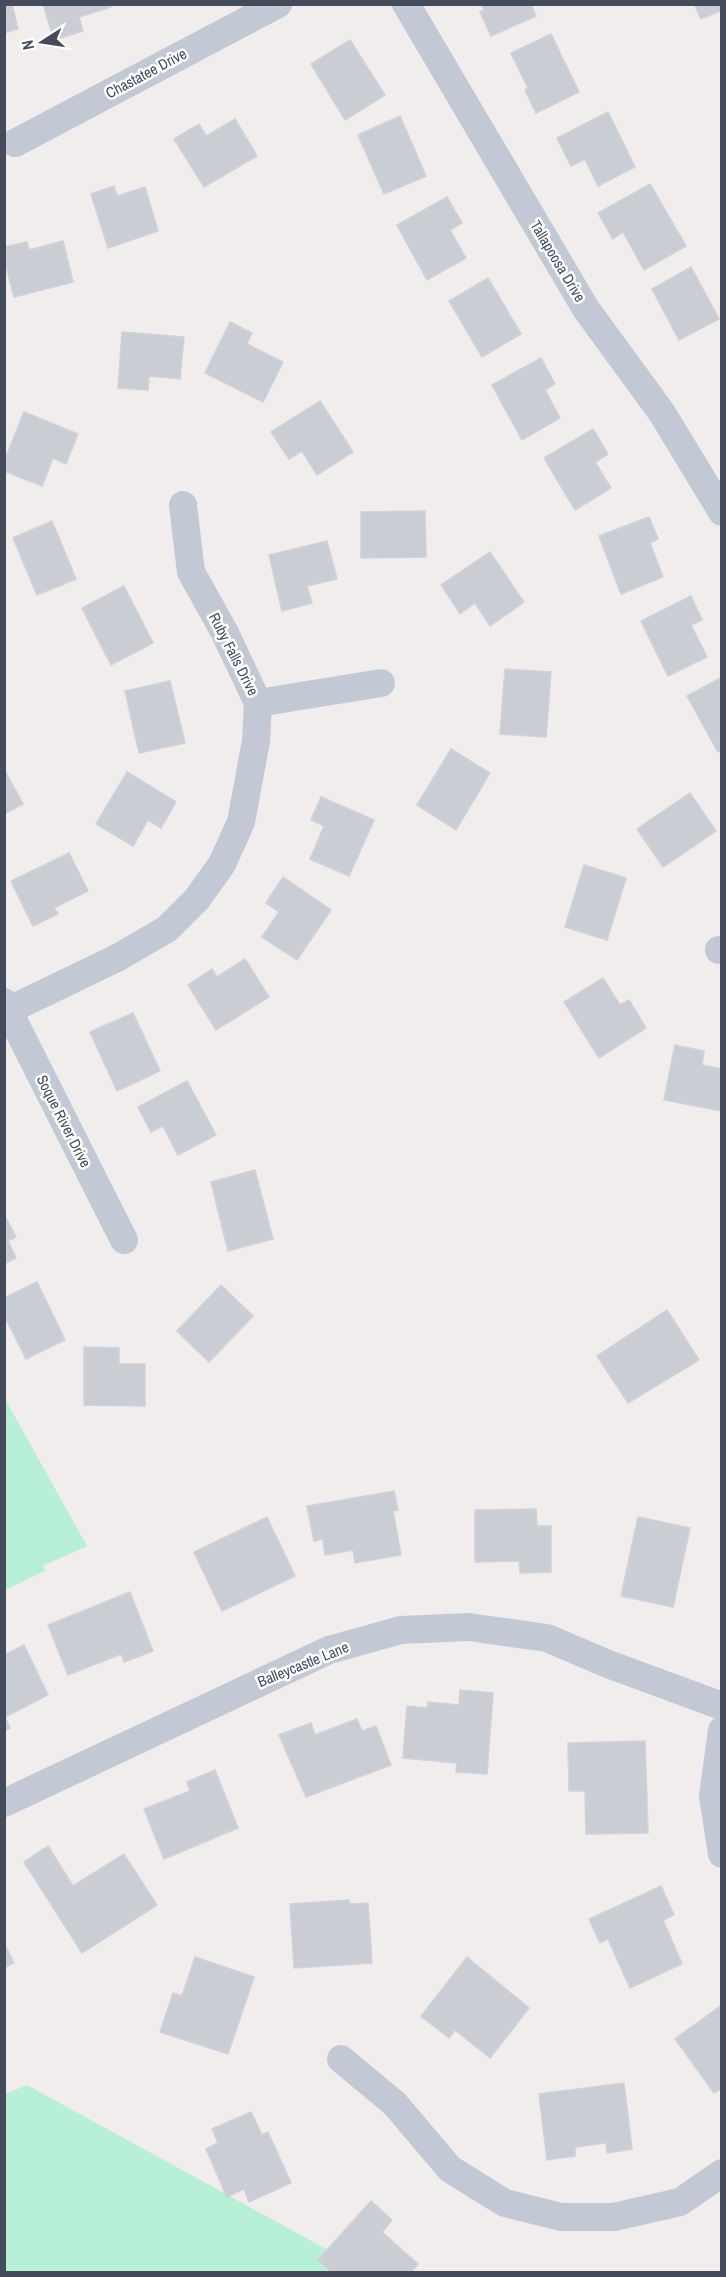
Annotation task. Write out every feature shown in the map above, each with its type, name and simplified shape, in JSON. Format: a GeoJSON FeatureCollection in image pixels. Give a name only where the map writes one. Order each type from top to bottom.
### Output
{"type":"FeatureCollection","features":[{"type":"Feature","properties":{"kind":"street","name":"Chastatee Drive"},"geometry":{"type":"LineString","coordinates":[[15,142],[278,4]]}},
{"type":"Feature","properties":{"kind":"street","name":"Tallapoosa Drive"},"geometry":{"type":"LineString","coordinates":[[406,4],[586,309],[662,413],[722,512]]}},
{"type":"Feature","properties":{"kind":"street","name":"Ruby Falls Drive"},"geometry":{"type":"LineString","coordinates":[[7,1006],[117,958],[167,929],[197,899],[222,864],[241,822],[255,753],[258,702],[225,633],[191,572],[183,505]]}},
{"type":"Feature","properties":{"kind":"street"},"geometry":{"type":"LineString","coordinates":[[258,702],[381,683]]}},
{"type":"Feature","properties":{"kind":"street","name":"Soque River Drive"},"geometry":{"type":"LineString","coordinates":[[7,1006],[124,1240]]}},
{"type":"Feature","properties":{"kind":"street","name":"Balleycastle Lane"},"geometry":{"type":"LineString","coordinates":[[4,1803],[329,1650],[401,1630],[470,1627],[547,1638],[608,1664],[722,1706]]}},
{"type":"Feature","properties":{"kind":"street"},"geometry":{"type":"LineString","coordinates":[[722,1730],[713,1796],[722,1854]]}},
{"type":"Feature","properties":{"kind":"street"},"geometry":{"type":"LineString","coordinates":[[341,2059],[395,2104],[450,2169],[504,2204],[561,2217],[614,2217],[680,2202],[722,2173]]}},
{"type":"Feature","properties":{"kind":"green space"},"geometry":{"type":"Polygon","coordinates":[[[4,1397],[87,1546],[43,1566],[45,1571],[5,1590],[4,1397]]]}},
{"type":"Feature","properties":{"kind":"green space"},"geometry":{"type":"Polygon","coordinates":[[[27,2085],[368,2272],[5,2272],[5,2094],[27,2085]]]}},
{"type":"Feature","properties":{"kind":"building"},"geometry":{"type":"Polygon","coordinates":[[[4,4],[12,4],[18,29],[4,33],[4,4]]]}},
{"type":"Feature","properties":{"kind":"building"},"geometry":{"type":"Polygon","coordinates":[[[43,4],[110,4],[111,7],[79,17],[83,31],[54,40],[43,4]]]}},
{"type":"Feature","properties":{"kind":"building"},"geometry":{"type":"Polygon","coordinates":[[[481,4],[531,4],[536,16],[491,36],[480,12],[484,10],[481,4]]]}},
{"type":"Feature","properties":{"kind":"building"},"geometry":{"type":"Polygon","coordinates":[[[694,4],[722,4],[722,10],[701,19],[694,4]]]}},
{"type":"Feature","properties":{"kind":"building"},"geometry":{"type":"Polygon","coordinates":[[[551,34],[579,92],[536,113],[525,90],[528,88],[511,53],[551,34]]]}},
{"type":"Feature","properties":{"kind":"building"},"geometry":{"type":"Polygon","coordinates":[[[350,40],[385,95],[345,120],[311,64],[350,40]]]}},
{"type":"Feature","properties":{"kind":"building"},"geometry":{"type":"Polygon","coordinates":[[[608,112],[635,167],[598,186],[585,159],[571,166],[557,138],[608,112]]]}},
{"type":"Feature","properties":{"kind":"building"},"geometry":{"type":"Polygon","coordinates":[[[400,116],[426,176],[384,194],[358,135],[400,116]]]}},
{"type":"Feature","properties":{"kind":"building"},"geometry":{"type":"Polygon","coordinates":[[[235,119],[257,156],[204,187],[174,139],[199,124],[206,136],[235,119]]]}},
{"type":"Feature","properties":{"kind":"building"},"geometry":{"type":"Polygon","coordinates":[[[650,184],[686,246],[644,270],[623,232],[613,239],[598,213],[650,184]]]}},
{"type":"Feature","properties":{"kind":"building"},"geometry":{"type":"Polygon","coordinates":[[[114,186],[117,196],[145,187],[158,231],[108,248],[91,194],[114,186]]]}},
{"type":"Feature","properties":{"kind":"building"},"geometry":{"type":"Polygon","coordinates":[[[447,197],[462,223],[450,230],[466,258],[427,280],[397,225],[447,197]]]}},
{"type":"Feature","properties":{"kind":"building"},"geometry":{"type":"Polygon","coordinates":[[[63,241],[73,282],[14,297],[4,258],[4,247],[27,242],[29,250],[63,241]]]}},
{"type":"Feature","properties":{"kind":"building"},"geometry":{"type":"Polygon","coordinates":[[[691,267],[719,319],[679,340],[652,289],[691,267]]]}},
{"type":"Feature","properties":{"kind":"building"},"geometry":{"type":"Polygon","coordinates":[[[488,278],[521,334],[482,357],[449,301],[488,278]]]}},
{"type":"Feature","properties":{"kind":"building"},"geometry":{"type":"Polygon","coordinates":[[[230,322],[252,333],[247,344],[283,362],[263,402],[205,373],[230,322]]]}},
{"type":"Feature","properties":{"kind":"building"},"geometry":{"type":"Polygon","coordinates":[[[122,332],[184,337],[180,379],[149,376],[148,390],[118,388],[122,332]]]}},
{"type":"Feature","properties":{"kind":"building"},"geometry":{"type":"Polygon","coordinates":[[[541,358],[555,384],[545,390],[560,418],[522,440],[492,385],[541,358]]]}},
{"type":"Feature","properties":{"kind":"building"},"geometry":{"type":"Polygon","coordinates":[[[320,401],[353,452],[317,475],[302,451],[289,459],[271,432],[320,401]]]}},
{"type":"Feature","properties":{"kind":"building"},"geometry":{"type":"Polygon","coordinates":[[[24,412],[78,434],[66,464],[53,458],[42,486],[4,471],[4,462],[24,412]]]}},
{"type":"Feature","properties":{"kind":"building"},"geometry":{"type":"Polygon","coordinates":[[[593,429],[608,454],[595,462],[611,488],[575,510],[544,458],[593,429]]]}},
{"type":"Feature","properties":{"kind":"building"},"geometry":{"type":"Polygon","coordinates":[[[425,511],[426,557],[361,558],[361,512],[425,511]]]}},
{"type":"Feature","properties":{"kind":"building"},"geometry":{"type":"Polygon","coordinates":[[[649,517],[658,539],[650,543],[663,577],[621,594],[599,536],[649,517]]]}},
{"type":"Feature","properties":{"kind":"building"},"geometry":{"type":"Polygon","coordinates":[[[52,521],[76,579],[37,595],[13,538],[52,521]]]}},
{"type":"Feature","properties":{"kind":"building"},"geometry":{"type":"Polygon","coordinates":[[[327,541],[337,579],[307,586],[312,603],[282,611],[269,555],[327,541]]]}},
{"type":"Feature","properties":{"kind":"building"},"geometry":{"type":"Polygon","coordinates":[[[490,552],[524,602],[490,626],[475,603],[460,614],[441,585],[490,552]]]}},
{"type":"Feature","properties":{"kind":"building"},"geometry":{"type":"Polygon","coordinates":[[[124,586],[153,643],[111,665],[82,608],[124,586]]]}},
{"type":"Feature","properties":{"kind":"building"},"geometry":{"type":"Polygon","coordinates":[[[691,596],[702,620],[691,625],[707,657],[668,676],[641,621],[691,596]]]}},
{"type":"Feature","properties":{"kind":"building"},"geometry":{"type":"Polygon","coordinates":[[[505,669],[551,672],[546,737],[500,734],[505,669]]]}},
{"type":"Feature","properties":{"kind":"building"},"geometry":{"type":"Polygon","coordinates":[[[722,677],[722,750],[718,752],[687,696],[722,677]]]}},
{"type":"Feature","properties":{"kind":"building"},"geometry":{"type":"Polygon","coordinates":[[[170,681],[185,743],[139,753],[125,691],[170,681]]]}},
{"type":"Feature","properties":{"kind":"building"},"geometry":{"type":"Polygon","coordinates":[[[451,749],[490,773],[456,830],[417,805],[451,749]]]}},
{"type":"Feature","properties":{"kind":"building"},"geometry":{"type":"Polygon","coordinates":[[[4,769],[23,804],[4,814],[4,769]]]}},
{"type":"Feature","properties":{"kind":"building"},"geometry":{"type":"Polygon","coordinates":[[[127,772],[176,802],[161,828],[148,820],[133,846],[96,824],[127,772]]]}},
{"type":"Feature","properties":{"kind":"building"},"geometry":{"type":"Polygon","coordinates":[[[690,793],[716,831],[663,867],[637,829],[690,793]]]}},
{"type":"Feature","properties":{"kind":"building"},"geometry":{"type":"Polygon","coordinates":[[[321,797],[374,820],[349,876],[310,859],[324,826],[311,820],[321,797]]]}},
{"type":"Feature","properties":{"kind":"building"},"geometry":{"type":"Polygon","coordinates":[[[69,853],[88,891],[54,908],[58,914],[33,926],[11,881],[69,853]]]}},
{"type":"Feature","properties":{"kind":"building"},"geometry":{"type":"Polygon","coordinates":[[[584,865],[626,878],[607,940],[565,927],[584,865]]]}},
{"type":"Feature","properties":{"kind":"building"},"geometry":{"type":"Polygon","coordinates":[[[283,877],[331,910],[297,960],[262,937],[279,912],[266,903],[283,877]]]}},
{"type":"Feature","properties":{"kind":"building"},"geometry":{"type":"Polygon","coordinates":[[[245,959],[269,997],[216,1030],[188,985],[212,969],[217,977],[245,959]]]}},
{"type":"Feature","properties":{"kind":"building"},"geometry":{"type":"Polygon","coordinates":[[[603,978],[620,1005],[629,1000],[646,1028],[599,1058],[564,1002],[603,978]]]}},
{"type":"Feature","properties":{"kind":"building"},"geometry":{"type":"Polygon","coordinates":[[[133,1013],[160,1071],[117,1091],[90,1032],[133,1013]]]}},
{"type":"Feature","properties":{"kind":"building"},"geometry":{"type":"Polygon","coordinates":[[[675,1045],[704,1051],[702,1065],[722,1069],[722,1111],[664,1100],[675,1045]]]}},
{"type":"Feature","properties":{"kind":"building"},"geometry":{"type":"Polygon","coordinates":[[[187,1081],[216,1135],[178,1155],[163,1126],[151,1132],[138,1107],[187,1081]]]}},
{"type":"Feature","properties":{"kind":"building"},"geometry":{"type":"Polygon","coordinates":[[[255,1170],[273,1239],[228,1251],[211,1182],[255,1170]]]}},
{"type":"Feature","properties":{"kind":"building"},"geometry":{"type":"Polygon","coordinates":[[[4,1214],[16,1237],[8,1241],[16,1258],[4,1264],[4,1214]]]}},
{"type":"Feature","properties":{"kind":"building"},"geometry":{"type":"Polygon","coordinates":[[[37,1282],[65,1340],[26,1359],[4,1315],[4,1298],[37,1282]]]}},
{"type":"Feature","properties":{"kind":"building"},"geometry":{"type":"Polygon","coordinates":[[[221,1285],[253,1316],[209,1362],[177,1331],[221,1285]]]}},
{"type":"Feature","properties":{"kind":"building"},"geometry":{"type":"Polygon","coordinates":[[[667,1310],[699,1360],[628,1403],[597,1356],[667,1310]]]}},
{"type":"Feature","properties":{"kind":"building"},"geometry":{"type":"Polygon","coordinates":[[[84,1347],[119,1348],[119,1364],[145,1364],[145,1406],[84,1405],[84,1347]]]}},
{"type":"Feature","properties":{"kind":"building"},"geometry":{"type":"Polygon","coordinates":[[[394,1491],[398,1510],[393,1511],[401,1555],[355,1563],[353,1550],[325,1555],[323,1539],[314,1541],[307,1506],[394,1491]]]}},
{"type":"Feature","properties":{"kind":"building"},"geometry":{"type":"Polygon","coordinates":[[[536,1509],[537,1526],[551,1526],[551,1572],[520,1573],[519,1561],[475,1562],[475,1510],[536,1509]]]}},
{"type":"Feature","properties":{"kind":"building"},"geometry":{"type":"Polygon","coordinates":[[[267,1517],[295,1576],[222,1611],[194,1552],[267,1517]]]}},
{"type":"Feature","properties":{"kind":"building"},"geometry":{"type":"Polygon","coordinates":[[[638,1517],[690,1528],[673,1607],[621,1596],[638,1517]]]}},
{"type":"Feature","properties":{"kind":"building"},"geometry":{"type":"Polygon","coordinates":[[[130,1592],[153,1651],[124,1662],[121,1654],[68,1675],[48,1625],[130,1592]]]}},
{"type":"Feature","properties":{"kind":"building"},"geometry":{"type":"Polygon","coordinates":[[[24,1645],[48,1695],[5,1717],[10,1728],[4,1731],[4,1655],[24,1645]]]}},
{"type":"Feature","properties":{"kind":"building"},"geometry":{"type":"Polygon","coordinates":[[[460,1690],[493,1693],[487,1774],[456,1772],[457,1763],[403,1758],[407,1706],[428,1708],[428,1702],[459,1705],[460,1690]]]}},
{"type":"Feature","properties":{"kind":"building"},"geometry":{"type":"Polygon","coordinates":[[[357,1719],[362,1731],[376,1726],[391,1765],[306,1797],[279,1735],[311,1723],[315,1735],[357,1719]]]}},
{"type":"Feature","properties":{"kind":"building"},"geometry":{"type":"Polygon","coordinates":[[[645,1741],[648,1833],[586,1834],[585,1791],[569,1791],[568,1743],[645,1741]]]}},
{"type":"Feature","properties":{"kind":"building"},"geometry":{"type":"Polygon","coordinates":[[[215,1770],[238,1828],[164,1859],[144,1809],[190,1791],[187,1782],[215,1770]]]}},
{"type":"Feature","properties":{"kind":"building"},"geometry":{"type":"Polygon","coordinates":[[[48,1846],[73,1886],[124,1854],[157,1905],[82,1953],[24,1862],[48,1846]]]}},
{"type":"Feature","properties":{"kind":"building"},"geometry":{"type":"Polygon","coordinates":[[[661,1886],[674,1915],[663,1920],[682,1964],[630,1988],[608,1939],[600,1943],[589,1919],[661,1886]]]}},
{"type":"Feature","properties":{"kind":"building"},"geometry":{"type":"Polygon","coordinates":[[[349,1900],[349,1904],[368,1903],[372,1963],[294,1968],[290,1904],[349,1900]]]}},
{"type":"Feature","properties":{"kind":"building"},"geometry":{"type":"Polygon","coordinates":[[[4,1943],[14,1963],[4,1968],[4,1943]]]}},
{"type":"Feature","properties":{"kind":"building"},"geometry":{"type":"Polygon","coordinates":[[[195,1957],[254,1977],[228,2054],[160,2032],[173,1993],[182,1996],[195,1957]]]}},
{"type":"Feature","properties":{"kind":"building"},"geometry":{"type":"Polygon","coordinates":[[[467,1957],[529,2008],[490,2058],[455,2030],[449,2038],[421,2016],[467,1957]]]}},
{"type":"Feature","properties":{"kind":"building"},"geometry":{"type":"Polygon","coordinates":[[[722,2005],[722,2088],[714,2093],[675,2039],[722,2005]]]}},
{"type":"Feature","properties":{"kind":"building"},"geometry":{"type":"Polygon","coordinates":[[[624,2083],[632,2149],[607,2153],[606,2143],[575,2147],[575,2156],[547,2160],[539,2094],[624,2083]]]}},
{"type":"Feature","properties":{"kind":"building"},"geometry":{"type":"Polygon","coordinates":[[[251,2112],[262,2135],[268,2132],[291,2183],[249,2202],[244,2189],[227,2197],[206,2149],[218,2143],[212,2129],[251,2112]]]}},
{"type":"Feature","properties":{"kind":"building"},"geometry":{"type":"Polygon","coordinates":[[[371,2201],[392,2220],[382,2232],[418,2264],[411,2272],[331,2272],[318,2260],[371,2201]]]}}]}
